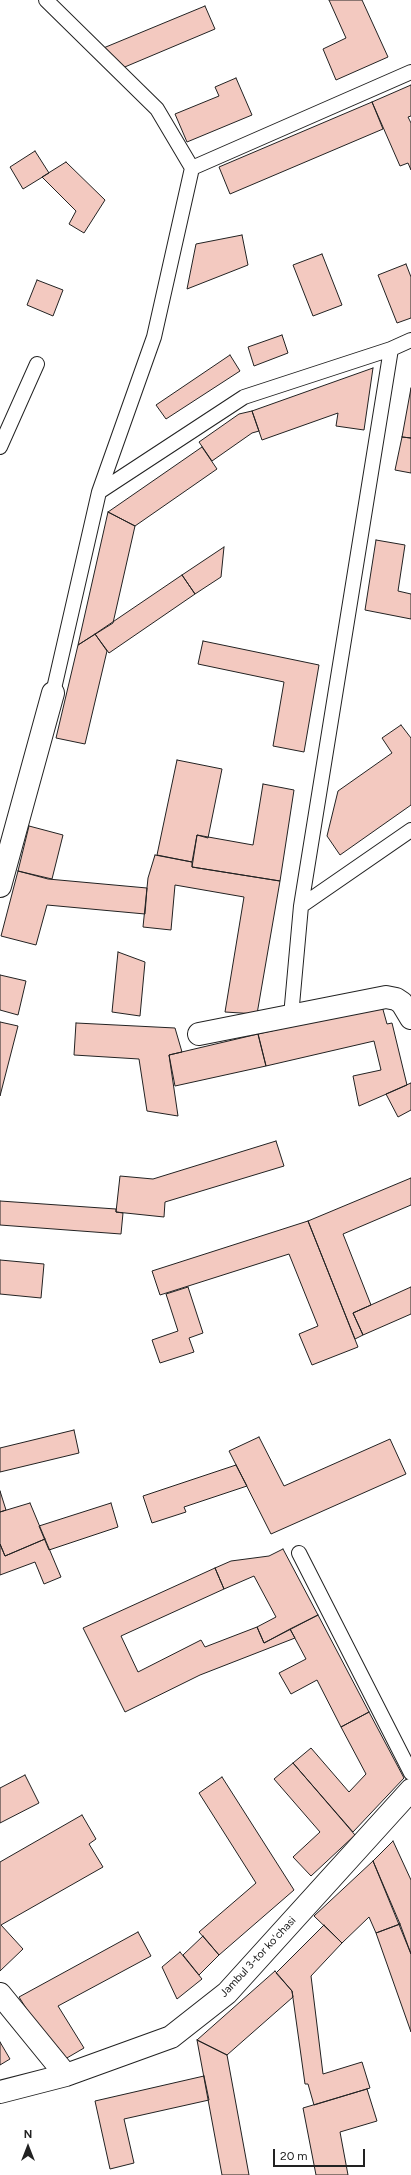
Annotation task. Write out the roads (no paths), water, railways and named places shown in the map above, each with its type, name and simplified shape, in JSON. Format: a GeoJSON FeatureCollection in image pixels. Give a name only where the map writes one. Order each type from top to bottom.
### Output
{"type":"FeatureCollection","features":[{"type":"Feature","properties":{"kind":"street"},"geometry":{"type":"LineString","coordinates":[[0,886],[53,693]]}},
{"type":"Feature","properties":{"kind":"street"},"geometry":{"type":"LineString","coordinates":[[198,1034],[386,997],[396,999],[402,1003],[411,1018]]}},
{"type":"Feature","properties":{"kind":"street","name":"Jambul 3-tor koʻchasi"},"geometry":{"type":"LineString","coordinates":[[0,2092],[66,2075],[171,2037],[227,1993],[411,1790]]}},
{"type":"Feature","properties":{"kind":"street"},"geometry":{"type":"LineString","coordinates":[[0,1994],[66,2075]]}},
{"type":"Feature","properties":{"kind":"lane"},"geometry":{"type":"LineString","coordinates":[[46,0],[157,109],[192,168],[154,337],[99,492],[53,693]]}},
{"type":"Feature","properties":{"kind":"lane"},"geometry":{"type":"LineString","coordinates":[[192,168],[411,72]]}},
{"type":"Feature","properties":{"kind":"lane"},"geometry":{"type":"LineString","coordinates":[[99,492],[244,397],[391,349],[411,340]]}},
{"type":"Feature","properties":{"kind":"lane"},"geometry":{"type":"LineString","coordinates":[[291,1016],[301,906],[391,349]]}},
{"type":"Feature","properties":{"kind":"lane"},"geometry":{"type":"LineString","coordinates":[[0,447],[38,364]]}},
{"type":"Feature","properties":{"kind":"lane"},"geometry":{"type":"LineString","coordinates":[[301,906],[411,830]]}},
{"type":"Feature","properties":{"kind":"lane"},"geometry":{"type":"LineString","coordinates":[[300,1553],[411,1773]]}}]}
